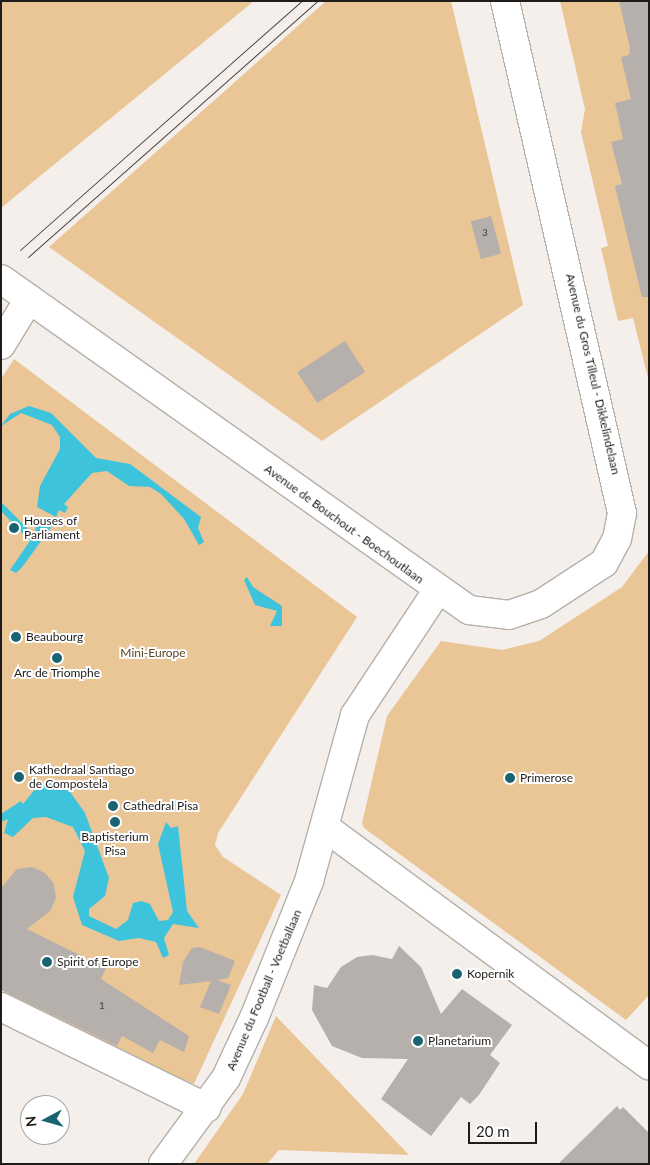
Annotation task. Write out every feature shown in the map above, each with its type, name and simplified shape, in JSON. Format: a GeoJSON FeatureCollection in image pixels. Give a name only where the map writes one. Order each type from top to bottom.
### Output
{"type":"FeatureCollection","features":[{"type":"Feature","properties":{"kind":"street","name":"Avenue du Gros Tilleul - Dikkelindelaan"},"geometry":{"type":"LineString","coordinates":[[437,591],[481,615],[525,611],[604,562],[622,520],[616,475],[506,1]]}},
{"type":"Feature","properties":{"kind":"street","name":"Avenue de Bouchout - Boechoutlaan"},"geometry":{"type":"LineString","coordinates":[[1,279],[437,591],[355,715],[326,828]]}},
{"type":"Feature","properties":{"kind":"street"},"geometry":{"type":"LineString","coordinates":[[1,345],[29,299]]}},
{"type":"Feature","properties":{"kind":"street"},"geometry":{"type":"LineString","coordinates":[[326,828],[649,1065]]}},
{"type":"Feature","properties":{"kind":"street","name":"Avenue du Football - Voetballaan"},"geometry":{"type":"LineString","coordinates":[[164,1164],[207,1108],[226,1078],[254,1018],[297,914],[326,828]]}},
{"type":"Feature","properties":{"kind":"street"},"geometry":{"type":"LineString","coordinates":[[1,1007],[207,1108]]}},
{"type":"Feature","properties":{"kind":"green space"},"geometry":{"type":"Polygon","coordinates":[[[1,1],[254,1],[1,208],[1,1]]]}},
{"type":"Feature","properties":{"kind":"green space"},"geometry":{"type":"Polygon","coordinates":[[[326,1],[451,1],[523,305],[322,441],[49,247],[326,1]]]}},
{"type":"Feature","properties":{"kind":"green space"},"geometry":{"type":"Polygon","coordinates":[[[560,1],[649,1],[649,382],[633,318],[618,321],[601,248],[608,246],[581,132],[585,109],[560,1]]]}},
{"type":"Feature","properties":{"kind":"green space","name":"Mini-Europe"},"geometry":{"type":"Polygon","coordinates":[[[14,359],[357,617],[218,833],[215,845],[223,857],[281,895],[194,1084],[114,1052],[1,990],[1,379],[14,359]]]}},
{"type":"Feature","properties":{"kind":"green space","name":"Primerose"},"geometry":{"type":"Polygon","coordinates":[[[649,551],[649,995],[626,1020],[364,828],[362,823],[387,716],[441,641],[502,650],[539,641],[622,587],[649,551]]]}},
{"type":"Feature","properties":{"kind":"green space"},"geometry":{"type":"Polygon","coordinates":[[[276,1016],[409,1155],[279,1150],[267,1164],[194,1164],[243,1094],[276,1016]]]}},
{"type":"Feature","properties":{"kind":"water"},"geometry":{"type":"Polygon","coordinates":[[[29,406],[51,413],[96,458],[130,464],[201,517],[198,528],[204,542],[199,545],[184,519],[161,494],[150,487],[129,486],[107,471],[92,473],[64,504],[68,507],[65,513],[59,510],[56,517],[37,507],[40,486],[60,449],[60,437],[52,425],[21,413],[1,426],[10,414],[29,406]]]}},
{"type":"Feature","properties":{"kind":"water"},"geometry":{"type":"Polygon","coordinates":[[[1,502],[33,534],[29,540],[1,511],[1,502]]]}},
{"type":"Feature","properties":{"kind":"water"},"geometry":{"type":"Polygon","coordinates":[[[38,519],[52,526],[16,573],[10,570],[34,535],[38,519]]]}},
{"type":"Feature","properties":{"kind":"water"},"geometry":{"type":"Polygon","coordinates":[[[247,577],[253,587],[282,606],[282,626],[270,626],[277,611],[255,605],[244,580],[247,577]]]}},
{"type":"Feature","properties":{"kind":"water"},"geometry":{"type":"Polygon","coordinates":[[[51,783],[68,789],[85,813],[109,878],[105,896],[89,909],[89,916],[116,929],[128,920],[133,903],[141,901],[150,904],[159,921],[168,920],[173,912],[158,844],[166,822],[171,828],[178,826],[187,911],[199,928],[173,924],[164,938],[169,955],[163,958],[156,942],[139,938],[119,941],[82,925],[73,897],[85,851],[73,827],[46,817],[33,818],[13,837],[4,833],[8,819],[1,822],[1,814],[21,801],[23,804],[37,787],[51,783]]]}},
{"type":"Feature","properties":{"kind":"building"},"geometry":{"type":"Polygon","coordinates":[[[619,1],[649,1],[649,297],[642,297],[615,186],[622,184],[611,142],[623,139],[615,103],[631,99],[621,57],[629,55],[630,48],[619,1]]]}},
{"type":"Feature","properties":{"kind":"building"},"geometry":{"type":"Polygon","coordinates":[[[491,216],[501,254],[481,259],[471,221],[491,216]]]}},
{"type":"Feature","properties":{"kind":"building"},"geometry":{"type":"Polygon","coordinates":[[[345,341],[365,372],[317,403],[297,372],[345,341]]]}},
{"type":"Feature","properties":{"kind":"building","name":"Spirit of Europe"},"geometry":{"type":"Polygon","coordinates":[[[32,867],[45,873],[54,884],[56,898],[50,911],[27,929],[106,968],[101,979],[189,1036],[184,1052],[160,1040],[153,1053],[122,1036],[117,1046],[1,990],[1,888],[17,869],[32,867]]]}},
{"type":"Feature","properties":{"kind":"building","name":"Planetarium"},"geometry":{"type":"Polygon","coordinates":[[[399,946],[421,967],[441,1014],[462,989],[512,1025],[490,1055],[500,1063],[479,1095],[470,1104],[461,1097],[431,1136],[381,1099],[408,1059],[362,1058],[332,1046],[312,1010],[314,985],[327,988],[341,967],[357,957],[372,955],[392,959],[399,946]]]}},
{"type":"Feature","properties":{"kind":"building"},"geometry":{"type":"Polygon","coordinates":[[[200,947],[235,961],[228,978],[217,980],[231,985],[219,1014],[200,1007],[211,981],[179,985],[183,962],[192,948],[200,947]]]}},
{"type":"Feature","properties":{"kind":"building"},"geometry":{"type":"Polygon","coordinates":[[[617,1106],[620,1110],[623,1107],[649,1133],[649,1164],[558,1164],[617,1106]]]}},
{"type":"Feature","properties":{"kind":"tram line"},"geometry":{"type":"LineString","coordinates":[[20,250],[301,1]]}},
{"type":"Feature","properties":{"kind":"tram line"},"geometry":{"type":"LineString","coordinates":[[28,257],[317,1]]}},
{"type":"Feature","properties":{"kind":"place","name":"Houses of Parliament"},"geometry":{"type":"Point","coordinates":[14,528]}},
{"type":"Feature","properties":{"kind":"place","name":"Beaubourg"},"geometry":{"type":"Point","coordinates":[16,637]}},
{"type":"Feature","properties":{"kind":"place","name":"Arc de Triomphe"},"geometry":{"type":"Point","coordinates":[57,658]}},
{"type":"Feature","properties":{"kind":"place","name":"Kathedraal Santiago de Compostela"},"geometry":{"type":"Point","coordinates":[19,777]}},
{"type":"Feature","properties":{"kind":"place","name":"Primerose"},"geometry":{"type":"Point","coordinates":[510,778]}},
{"type":"Feature","properties":{"kind":"place","name":"Cathedral Pisa"},"geometry":{"type":"Point","coordinates":[113,806]}},
{"type":"Feature","properties":{"kind":"place","name":"Baptisterium Pisa"},"geometry":{"type":"Point","coordinates":[115,822]}},
{"type":"Feature","properties":{"kind":"place","name":"Spirit of Europe"},"geometry":{"type":"Point","coordinates":[47,962]}},
{"type":"Feature","properties":{"kind":"place","name":"Kopernik"},"geometry":{"type":"Point","coordinates":[457,974]}},
{"type":"Feature","properties":{"kind":"place","name":"Planetarium"},"geometry":{"type":"Point","coordinates":[418,1041]}}]}
